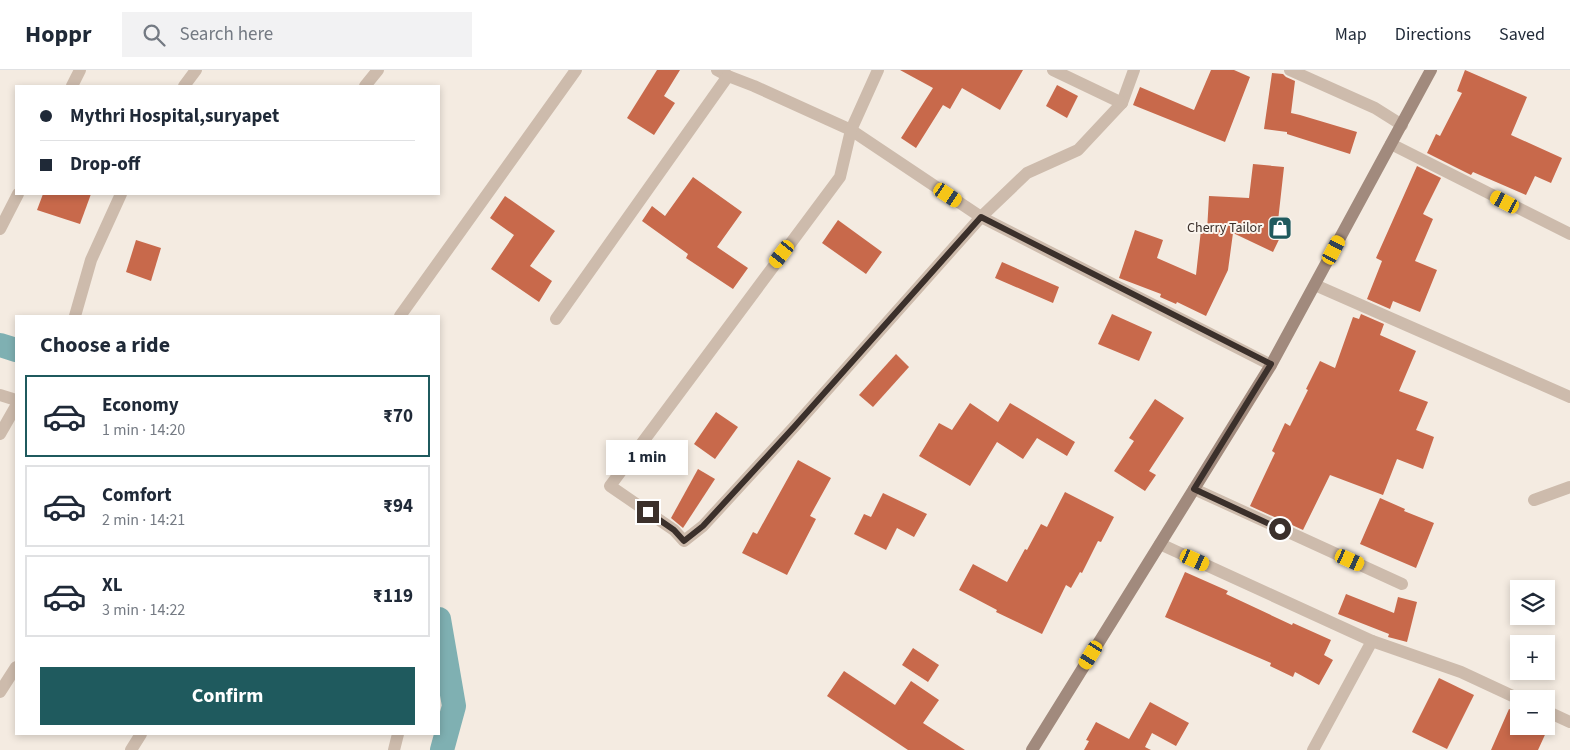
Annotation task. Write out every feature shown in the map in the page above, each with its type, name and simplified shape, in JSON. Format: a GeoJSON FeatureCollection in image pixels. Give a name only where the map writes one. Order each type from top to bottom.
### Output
{"type":"FeatureCollection","features":[{"type":"Feature","properties":{"kind":"main road"},"geometry":{"type":"LineString","coordinates":[[1032,750],[1271,364],[1431,70]]}},
{"type":"Feature","properties":{"kind":"street"},"geometry":{"type":"LineString","coordinates":[[72,85],[80,70]]}},
{"type":"Feature","properties":{"kind":"street"},"geometry":{"type":"LineString","coordinates":[[185,85],[196,70]]}},
{"type":"Feature","properties":{"kind":"street"},"geometry":{"type":"LineString","coordinates":[[366,85],[378,70]]}},
{"type":"Feature","properties":{"kind":"street"},"geometry":{"type":"LineString","coordinates":[[401,315],[576,70]]}},
{"type":"Feature","properties":{"kind":"street"},"geometry":{"type":"LineString","coordinates":[[878,70],[850,130],[840,177],[610,486],[674,530],[684,541],[703,526],[794,427],[981,217],[1027,173],[1078,150],[1122,103],[1134,70]]}},
{"type":"Feature","properties":{"kind":"street"},"geometry":{"type":"LineString","coordinates":[[1053,70],[1122,103]]}},
{"type":"Feature","properties":{"kind":"street"},"geometry":{"type":"LineString","coordinates":[[1290,70],[1376,108],[1402,126]]}},
{"type":"Feature","properties":{"kind":"street"},"geometry":{"type":"LineString","coordinates":[[556,319],[722,73],[850,130],[981,217],[1271,364]]}},
{"type":"Feature","properties":{"kind":"street"},"geometry":{"type":"LineString","coordinates":[[1391,144],[1570,234]]}},
{"type":"Feature","properties":{"kind":"street"},"geometry":{"type":"LineString","coordinates":[[0,229],[17,195]]}},
{"type":"Feature","properties":{"kind":"street"},"geometry":{"type":"LineString","coordinates":[[75,315],[91,260],[121,195]]}},
{"type":"Feature","properties":{"kind":"street"},"geometry":{"type":"LineString","coordinates":[[1315,285],[1570,398]]}},
{"type":"Feature","properties":{"kind":"street"},"geometry":{"type":"LineString","coordinates":[[0,395],[15,400]]}},
{"type":"Feature","properties":{"kind":"street"},"geometry":{"type":"LineString","coordinates":[[0,434],[15,408]]}},
{"type":"Feature","properties":{"kind":"street"},"geometry":{"type":"LineString","coordinates":[[1534,500],[1570,487]]}},
{"type":"Feature","properties":{"kind":"street"},"geometry":{"type":"LineString","coordinates":[[1194,489],[1402,584]]}},
{"type":"Feature","properties":{"kind":"street"},"geometry":{"type":"LineString","coordinates":[[1160,544],[1372,641],[1462,672],[1510,695]]}},
{"type":"Feature","properties":{"kind":"street"},"geometry":{"type":"LineString","coordinates":[[1313,750],[1372,641]]}},
{"type":"Feature","properties":{"kind":"street"},"geometry":{"type":"LineString","coordinates":[[0,692],[15,669]]}},
{"type":"Feature","properties":{"kind":"street"},"geometry":{"type":"LineString","coordinates":[[1555,715],[1570,722]]}},
{"type":"Feature","properties":{"kind":"street"},"geometry":{"type":"LineString","coordinates":[[131,750],[140,735]]}},
{"type":"Feature","properties":{"kind":"street"},"geometry":{"type":"LineString","coordinates":[[394,750],[398,735]]}},
{"type":"Feature","properties":{"kind":"building"},"geometry":{"type":"Polygon","coordinates":[[[657,70],[680,70],[664,96],[675,103],[654,135],[627,118],[657,70]]]}},
{"type":"Feature","properties":{"kind":"building"},"geometry":{"type":"Polygon","coordinates":[[[900,70],[1023,70],[1000,110],[962,88],[950,109],[943,105],[916,148],[901,138],[933,88],[900,70]]]}},
{"type":"Feature","properties":{"kind":"building"},"geometry":{"type":"Polygon","coordinates":[[[1211,70],[1234,70],[1250,77],[1225,142],[1133,105],[1140,87],[1194,110],[1211,70]]]}},
{"type":"Feature","properties":{"kind":"building"},"geometry":{"type":"Polygon","coordinates":[[[1465,70],[1527,97],[1511,135],[1562,158],[1551,183],[1535,176],[1526,195],[1473,172],[1471,175],[1427,153],[1436,134],[1440,136],[1462,93],[1457,91],[1465,70]]]}},
{"type":"Feature","properties":{"kind":"building"},"geometry":{"type":"Polygon","coordinates":[[[1272,73],[1283,74],[1295,81],[1291,113],[1357,132],[1350,154],[1287,134],[1287,132],[1264,129],[1272,73]]]}},
{"type":"Feature","properties":{"kind":"building"},"geometry":{"type":"Polygon","coordinates":[[[1057,85],[1078,96],[1067,118],[1046,106],[1057,85]]]}},
{"type":"Feature","properties":{"kind":"building"},"geometry":{"type":"Polygon","coordinates":[[[1253,164],[1284,167],[1278,221],[1286,225],[1273,252],[1233,233],[1228,270],[1206,316],[1177,302],[1176,304],[1160,297],[1161,294],[1119,278],[1135,230],[1163,240],[1157,258],[1196,275],[1201,230],[1207,231],[1209,196],[1249,198],[1253,164]]]}},
{"type":"Feature","properties":{"kind":"building"},"geometry":{"type":"Polygon","coordinates":[[[1417,166],[1441,178],[1423,214],[1433,219],[1415,261],[1437,270],[1420,312],[1393,301],[1390,309],[1367,299],[1382,261],[1376,258],[1417,166]]]}},
{"type":"Feature","properties":{"kind":"building"},"geometry":{"type":"Polygon","coordinates":[[[693,177],[742,212],[717,247],[748,268],[733,289],[686,258],[688,254],[642,221],[652,206],[665,216],[693,177]]]}},
{"type":"Feature","properties":{"kind":"building"},"geometry":{"type":"Polygon","coordinates":[[[43,195],[91,195],[80,224],[37,210],[43,195]]]}},
{"type":"Feature","properties":{"kind":"building"},"geometry":{"type":"Polygon","coordinates":[[[505,196],[555,231],[530,266],[552,281],[539,302],[491,269],[514,235],[490,218],[505,196]]]}},
{"type":"Feature","properties":{"kind":"building"},"geometry":{"type":"Polygon","coordinates":[[[838,220],[882,252],[866,274],[822,243],[838,220]]]}},
{"type":"Feature","properties":{"kind":"building"},"geometry":{"type":"Polygon","coordinates":[[[136,240],[161,248],[151,281],[126,272],[136,240]]]}},
{"type":"Feature","properties":{"kind":"building"},"geometry":{"type":"Polygon","coordinates":[[[1002,262],[1059,287],[1053,303],[995,278],[1002,262]]]}},
{"type":"Feature","properties":{"kind":"building"},"geometry":{"type":"Polygon","coordinates":[[[1112,314],[1152,332],[1139,361],[1098,344],[1112,314]]]}},
{"type":"Feature","properties":{"kind":"building"},"geometry":{"type":"Polygon","coordinates":[[[1361,314],[1384,324],[1380,335],[1416,351],[1399,391],[1428,402],[1416,430],[1434,437],[1423,469],[1397,459],[1383,495],[1330,475],[1303,530],[1250,506],[1275,453],[1272,451],[1285,423],[1290,426],[1320,361],[1335,368],[1353,317],[1359,319],[1361,314]]]}},
{"type":"Feature","properties":{"kind":"building"},"geometry":{"type":"Polygon","coordinates":[[[896,354],[909,367],[873,407],[859,395],[896,354]]]}},
{"type":"Feature","properties":{"kind":"building"},"geometry":{"type":"Polygon","coordinates":[[[1155,399],[1184,418],[1149,471],[1156,475],[1145,491],[1114,471],[1134,441],[1129,438],[1155,399]]]}},
{"type":"Feature","properties":{"kind":"building"},"geometry":{"type":"Polygon","coordinates":[[[970,403],[998,422],[1010,403],[1075,442],[1067,456],[1037,438],[1023,459],[997,442],[970,486],[919,456],[939,423],[952,430],[970,403]]]}},
{"type":"Feature","properties":{"kind":"building"},"geometry":{"type":"Polygon","coordinates":[[[716,412],[738,427],[715,459],[694,444],[716,412]]]}},
{"type":"Feature","properties":{"kind":"building"},"geometry":{"type":"Polygon","coordinates":[[[798,460],[831,478],[810,516],[816,519],[787,575],[742,553],[753,532],[757,534],[798,460]]]}},
{"type":"Feature","properties":{"kind":"building"},"geometry":{"type":"Polygon","coordinates":[[[698,469],[715,479],[683,528],[671,518],[698,469]]]}},
{"type":"Feature","properties":{"kind":"building"},"geometry":{"type":"Polygon","coordinates":[[[1065,492],[1114,517],[1101,542],[1098,541],[1082,573],[1080,572],[1071,588],[1066,585],[1042,634],[996,612],[997,610],[959,590],[973,564],[1007,582],[1041,524],[1047,527],[1065,492]]]}},
{"type":"Feature","properties":{"kind":"building"},"geometry":{"type":"Polygon","coordinates":[[[883,493],[927,514],[914,537],[897,528],[886,550],[854,534],[864,514],[871,517],[883,493]]]}},
{"type":"Feature","properties":{"kind":"building"},"geometry":{"type":"Polygon","coordinates":[[[1380,498],[1405,509],[1404,511],[1434,523],[1416,568],[1360,544],[1380,498]]]}},
{"type":"Feature","properties":{"kind":"building"},"geometry":{"type":"Polygon","coordinates":[[[1185,572],[1228,591],[1226,594],[1292,625],[1293,623],[1331,640],[1324,655],[1333,660],[1319,685],[1295,672],[1293,677],[1270,666],[1271,663],[1165,617],[1185,572]]]}},
{"type":"Feature","properties":{"kind":"building"},"geometry":{"type":"Polygon","coordinates":[[[1346,594],[1394,613],[1398,597],[1417,602],[1407,642],[1388,637],[1389,634],[1338,614],[1346,594]]]}},
{"type":"Feature","properties":{"kind":"building"},"geometry":{"type":"Polygon","coordinates":[[[913,648],[939,665],[928,682],[902,665],[913,648]]]}},
{"type":"Feature","properties":{"kind":"building"},"geometry":{"type":"Polygon","coordinates":[[[844,671],[895,705],[911,681],[939,700],[923,723],[965,750],[908,750],[827,696],[844,671]]]}},
{"type":"Feature","properties":{"kind":"building"},"geometry":{"type":"Polygon","coordinates":[[[1439,678],[1474,695],[1447,749],[1412,732],[1439,678]]]}},
{"type":"Feature","properties":{"kind":"building"},"geometry":{"type":"Polygon","coordinates":[[[1150,702],[1189,723],[1176,746],[1152,733],[1145,747],[1151,750],[1084,750],[1089,741],[1086,740],[1096,722],[1129,739],[1150,702]]]}},
{"type":"Feature","properties":{"kind":"building"},"geometry":{"type":"Polygon","coordinates":[[[1509,709],[1510,735],[1545,735],[1538,750],[1491,750],[1509,709]]]}},
{"type":"Feature","properties":{"kind":"waterway"},"geometry":{"type":"LineString","coordinates":[[0,345],[15,350]]}},
{"type":"Feature","properties":{"kind":"waterway"},"geometry":{"type":"LineString","coordinates":[[440,625],[454,706],[442,750]]}},
{"type":"Feature","properties":{"kind":"place","name":"Cherry Tailor"},"geometry":{"type":"Point","coordinates":[1280,228]}},
{"type":"Feature","properties":{"kind":"route"},"geometry":{"type":"LineString","coordinates":[[648,512],[674,530],[684,541],[703,526],[981,217],[1271,364],[1194,489],[1280,529]]}}]}
